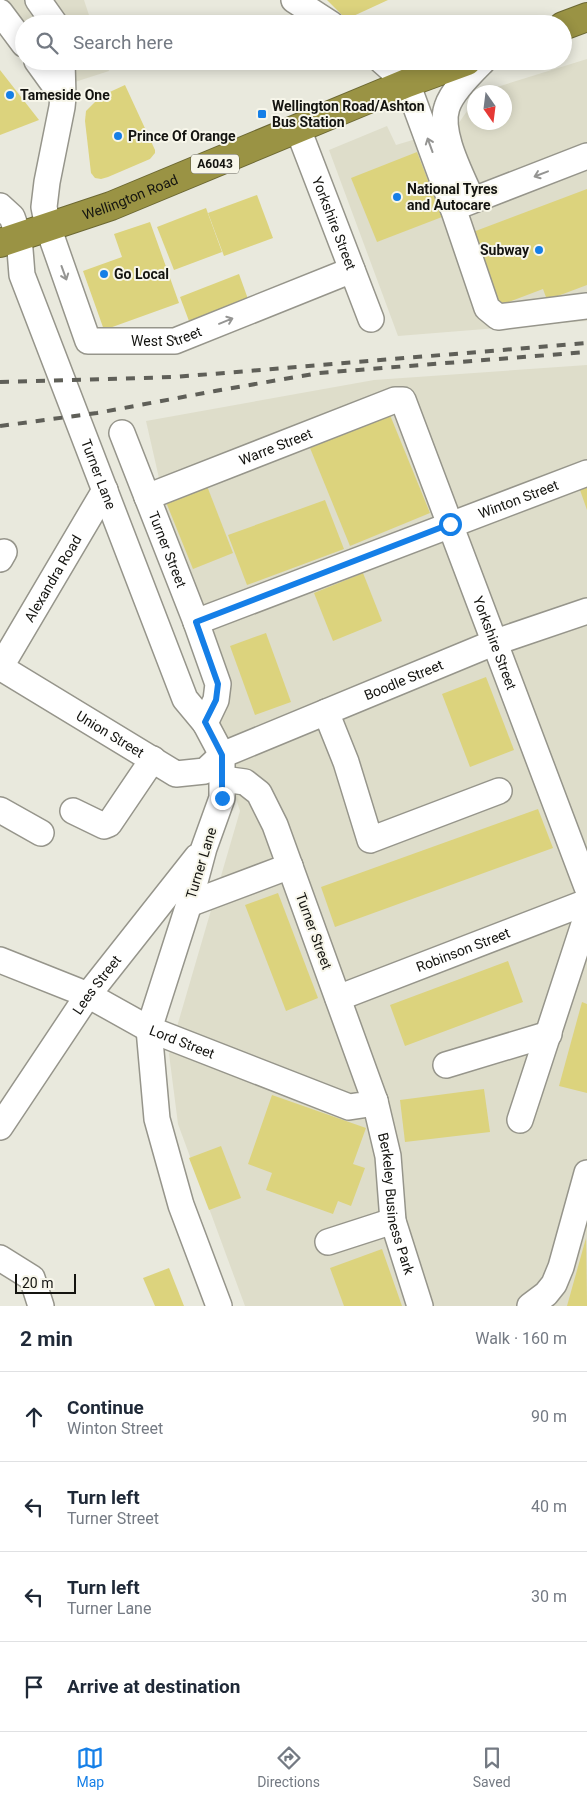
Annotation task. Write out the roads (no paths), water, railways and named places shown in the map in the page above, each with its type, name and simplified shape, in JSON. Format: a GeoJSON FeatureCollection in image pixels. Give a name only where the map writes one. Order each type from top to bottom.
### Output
{"type":"FeatureCollection","features":[{"type":"Feature","properties":{"kind":"highway","name":"Wellington Road"},"geometry":{"type":"LineString","coordinates":[[9,240],[111,206],[442,70]]}},
{"type":"Feature","properties":{"kind":"street"},"geometry":{"type":"LineString","coordinates":[[38,0],[49,15]]}},
{"type":"Feature","properties":{"kind":"street"},"geometry":{"type":"LineString","coordinates":[[294,0],[316,15]]}},
{"type":"Feature","properties":{"kind":"street"},"geometry":{"type":"LineString","coordinates":[[0,12],[15,32]]}},
{"type":"Feature","properties":{"kind":"street"},"geometry":{"type":"LineString","coordinates":[[44,70],[63,97]]}},
{"type":"Feature","properties":{"kind":"street"},"geometry":{"type":"LineString","coordinates":[[48,226],[44,207],[63,97],[62,70]]}},
{"type":"Feature","properties":{"kind":"street"},"geometry":{"type":"LineString","coordinates":[[392,70],[407,83],[463,204]]}},
{"type":"Feature","properties":{"kind":"street"},"geometry":{"type":"LineString","coordinates":[[474,70],[464,80],[447,107],[445,122],[446,137],[487,308],[498,317],[587,306]]}},
{"type":"Feature","properties":{"kind":"street","name":"Yorkshire Street"},"geometry":{"type":"LineString","coordinates":[[298,128],[371,319]]}},
{"type":"Feature","properties":{"kind":"street"},"geometry":{"type":"LineString","coordinates":[[463,204],[587,156]]}},
{"type":"Feature","properties":{"kind":"street"},"geometry":{"type":"LineString","coordinates":[[0,206],[12,217],[9,240]]}},
{"type":"Feature","properties":{"kind":"street","name":"West Street"},"geometry":{"type":"LineString","coordinates":[[48,226],[88,341],[175,341],[352,270]]}},
{"type":"Feature","properties":{"kind":"street","name":"Turner Lane"},"geometry":{"type":"LineString","coordinates":[[9,240],[185,699],[205,722],[222,755],[222,798],[204,848],[189,904],[149,1029],[156,1119],[181,1205],[219,1306]]}},
{"type":"Feature","properties":{"kind":"street","name":"Warre Street"},"geometry":{"type":"LineString","coordinates":[[147,497],[394,400],[402,400]]}},
{"type":"Feature","properties":{"kind":"street","name":"Yorkshire Street"},"geometry":{"type":"LineString","coordinates":[[402,400],[587,887]]}},
{"type":"Feature","properties":{"kind":"street","name":"Turner Street"},"geometry":{"type":"LineString","coordinates":[[122,433],[196,622],[218,684],[216,700],[205,722]]}},
{"type":"Feature","properties":{"kind":"street","name":"Winton Street"},"geometry":{"type":"LineString","coordinates":[[196,622],[450,524],[587,474]]}},
{"type":"Feature","properties":{"kind":"street","name":"Alexandra Road"},"geometry":{"type":"LineString","coordinates":[[0,668],[105,490]]}},
{"type":"Feature","properties":{"kind":"street","name":"Boodle Street"},"geometry":{"type":"LineString","coordinates":[[222,755],[493,643],[587,611]]}},
{"type":"Feature","properties":{"kind":"street","name":"Union Street"},"geometry":{"type":"LineString","coordinates":[[0,668],[176,774],[204,771],[222,755]]}},
{"type":"Feature","properties":{"kind":"street"},"geometry":{"type":"LineString","coordinates":[[326,712],[346,762],[370,840],[499,791]]}},
{"type":"Feature","properties":{"kind":"street"},"geometry":{"type":"LineString","coordinates":[[73,811],[104,826],[109,824],[153,760]]}},
{"type":"Feature","properties":{"kind":"street","name":"Turner Street"},"geometry":{"type":"LineString","coordinates":[[223,779],[245,782],[260,793],[275,825],[338,998],[372,1102]]}},
{"type":"Feature","properties":{"kind":"street"},"geometry":{"type":"LineString","coordinates":[[0,810],[41,833]]}},
{"type":"Feature","properties":{"kind":"street","name":"Lees Street"},"geometry":{"type":"LineString","coordinates":[[0,1127],[88,995],[204,848]]}},
{"type":"Feature","properties":{"kind":"street"},"geometry":{"type":"LineString","coordinates":[[189,904],[290,866]]}},
{"type":"Feature","properties":{"kind":"street","name":"Robinson Street"},"geometry":{"type":"LineString","coordinates":[[338,998],[587,902]]}},
{"type":"Feature","properties":{"kind":"street"},"geometry":{"type":"LineString","coordinates":[[520,1120],[587,915]]}},
{"type":"Feature","properties":{"kind":"street","name":"Lord Street"},"geometry":{"type":"LineString","coordinates":[[0,960],[88,995],[149,1029],[349,1107],[372,1102]]}},
{"type":"Feature","properties":{"kind":"street"},"geometry":{"type":"LineString","coordinates":[[446,1065],[549,1034]]}},
{"type":"Feature","properties":{"kind":"street","name":"Berkeley Business Park"},"geometry":{"type":"LineString","coordinates":[[372,1102],[388,1156],[393,1221],[420,1306]]}},
{"type":"Feature","properties":{"kind":"street"},"geometry":{"type":"LineString","coordinates":[[530,1306],[546,1294],[554,1284],[561,1267],[587,1173]]}},
{"type":"Feature","properties":{"kind":"street"},"geometry":{"type":"LineString","coordinates":[[328,1242],[393,1221]]}},
{"type":"Feature","properties":{"kind":"street"},"geometry":{"type":"LineString","coordinates":[[0,1258],[32,1278],[41,1306]]}},
{"type":"Feature","properties":{"kind":"railway"},"geometry":{"type":"LineString","coordinates":[[0,382],[175,377],[587,343]]}},
{"type":"Feature","properties":{"kind":"railway"},"geometry":{"type":"LineString","coordinates":[[0,426],[97,413],[319,373],[587,352]]}},
{"type":"Feature","properties":{"kind":"place","name":"Tameside One"},"geometry":{"type":"Point","coordinates":[10,95]}},
{"type":"Feature","properties":{"kind":"place","name":"Wellington Road/Ashton Bus Station"},"geometry":{"type":"Point","coordinates":[262,114]}},
{"type":"Feature","properties":{"kind":"place","name":"Prince Of Orange"},"geometry":{"type":"Point","coordinates":[118,136]}},
{"type":"Feature","properties":{"kind":"place","name":"National Tyres and Autocare"},"geometry":{"type":"Point","coordinates":[397,197]}},
{"type":"Feature","properties":{"kind":"place","name":"Subway"},"geometry":{"type":"Point","coordinates":[539,250]}},
{"type":"Feature","properties":{"kind":"place","name":"Go Local"},"geometry":{"type":"Point","coordinates":[104,274]}}]}
